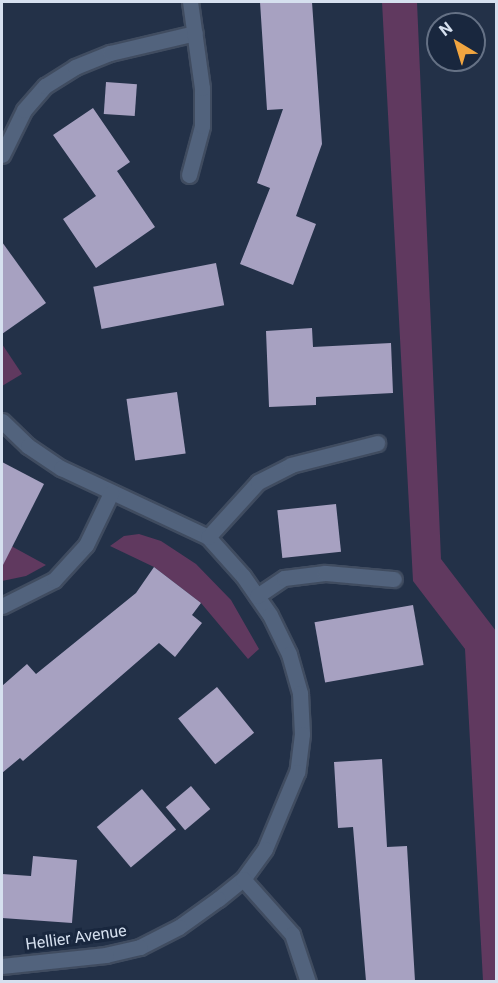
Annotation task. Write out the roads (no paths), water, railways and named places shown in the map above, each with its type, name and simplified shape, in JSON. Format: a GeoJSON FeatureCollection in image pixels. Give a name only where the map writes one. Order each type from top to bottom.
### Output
{"type":"FeatureCollection","features":[{"type":"Feature","properties":{"kind":"street"},"geometry":{"type":"LineString","coordinates":[[189,175],[202,126],[195,33],[190,2]]}},
{"type":"Feature","properties":{"kind":"street"},"geometry":{"type":"LineString","coordinates":[[2,155],[24,110],[45,86],[75,67],[110,53],[195,33]]}},
{"type":"Feature","properties":{"kind":"street","name":"Hellier Avenue"},"geometry":{"type":"LineString","coordinates":[[2,421],[36,452],[111,493],[208,537],[257,596],[289,654],[300,693],[302,734],[297,772],[284,809],[265,849],[243,879],[179,927],[140,947],[106,955],[2,966]]}},
{"type":"Feature","properties":{"kind":"street"},"geometry":{"type":"LineString","coordinates":[[208,537],[258,482],[291,465],[377,443]]}},
{"type":"Feature","properties":{"kind":"street"},"geometry":{"type":"LineString","coordinates":[[2,606],[54,580],[86,544],[111,493]]}},
{"type":"Feature","properties":{"kind":"street"},"geometry":{"type":"LineString","coordinates":[[257,596],[284,578],[325,573],[394,579]]}},
{"type":"Feature","properties":{"kind":"street"},"geometry":{"type":"LineString","coordinates":[[243,879],[292,934],[308,981]]}}]}
